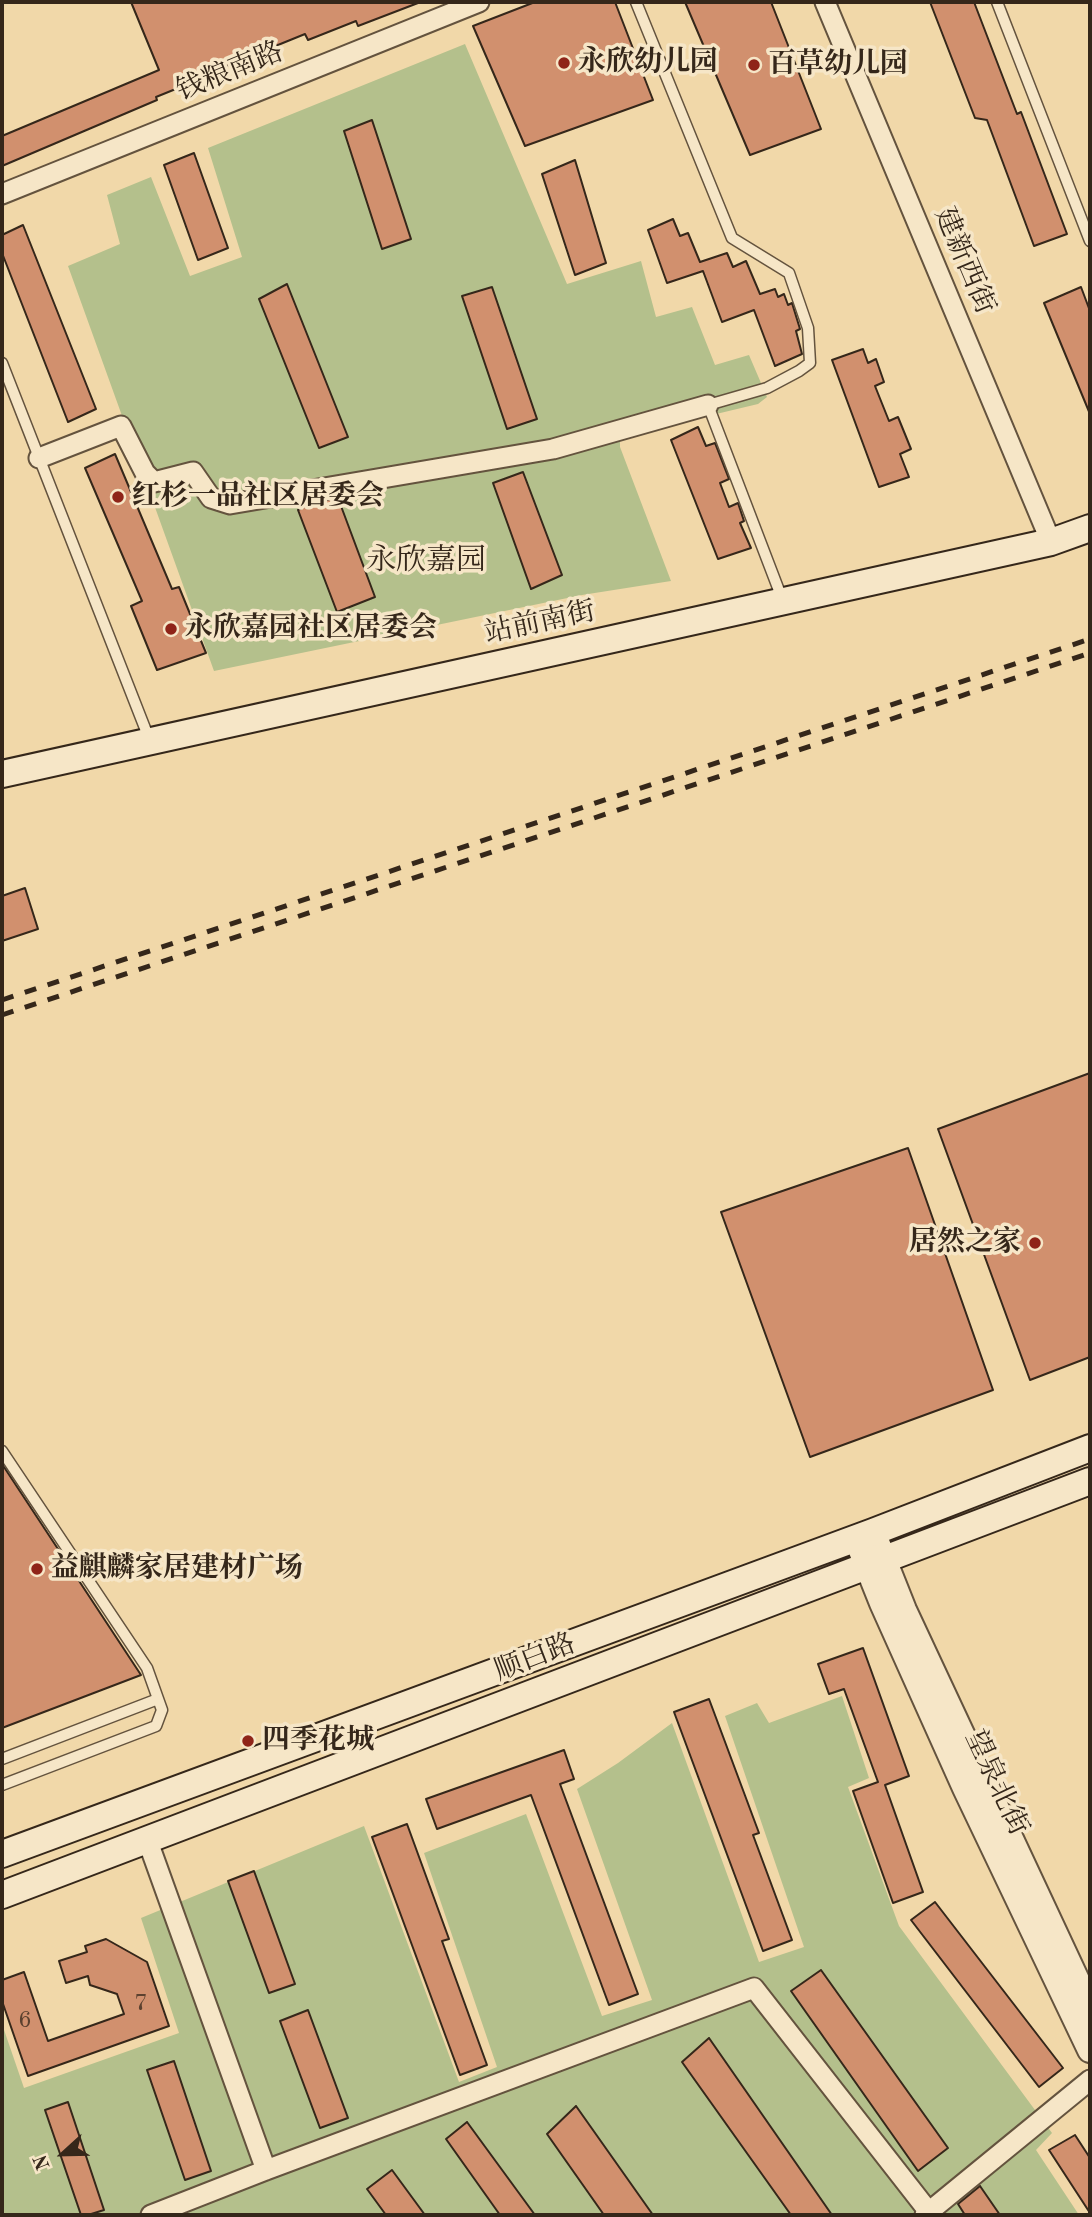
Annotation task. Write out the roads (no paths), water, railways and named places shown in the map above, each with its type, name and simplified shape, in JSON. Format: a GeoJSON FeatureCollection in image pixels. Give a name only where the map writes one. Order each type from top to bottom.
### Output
{"type":"FeatureCollection","features":[{"type":"Feature","properties":{"kind":"main road","name":"站前南街"},"geometry":{"type":"LineString","coordinates":[[2,774],[1051,542],[1090,528]]}},
{"type":"Feature","properties":{"kind":"main road","name":"顺白路"},"geometry":{"type":"LineString","coordinates":[[2,1854],[865,1535],[1090,1448]]}},
{"type":"Feature","properties":{"kind":"main road","name":"顺白路"},"geometry":{"type":"LineString","coordinates":[[2,1895],[1090,1482]]}},
{"type":"Feature","properties":{"kind":"street","name":"钱粮南路"},"geometry":{"type":"LineString","coordinates":[[2,194],[479,2]]}},
{"type":"Feature","properties":{"kind":"street","name":"建新西街"},"geometry":{"type":"LineString","coordinates":[[825,2],[1051,542]]}},
{"type":"Feature","properties":{"kind":"street"},"geometry":{"type":"LineString","coordinates":[[39,458],[121,426],[145,473],[154,482],[193,472],[211,498],[230,504],[553,449],[708,405]]}},
{"type":"Feature","properties":{"kind":"street","name":"望泉北街"},"geometry":{"type":"LineString","coordinates":[[865,1535],[965,1788],[1090,2050]]}},
{"type":"Feature","properties":{"kind":"street","name":"望泉北街"},"geometry":{"type":"LineString","coordinates":[[876,1563],[909,1622],[1090,2008]]}},
{"type":"Feature","properties":{"kind":"street"},"geometry":{"type":"LineString","coordinates":[[147,1839],[266,2170]]}},
{"type":"Feature","properties":{"kind":"street"},"geometry":{"type":"LineString","coordinates":[[152,2215],[754,1988],[927,2214],[1090,2080]]}},
{"type":"Feature","properties":{"kind":"lane"},"geometry":{"type":"LineString","coordinates":[[636,2],[732,238],[789,273],[808,328],[810,363],[767,388],[708,405],[783,601]]}},
{"type":"Feature","properties":{"kind":"lane"},"geometry":{"type":"LineString","coordinates":[[997,2],[1090,241]]}},
{"type":"Feature","properties":{"kind":"lane"},"geometry":{"type":"LineString","coordinates":[[2,363],[150,741]]}},
{"type":"Feature","properties":{"kind":"lane"},"geometry":{"type":"LineString","coordinates":[[2,1451],[147,1668],[162,1710],[156,1726],[2,1785]]}},
{"type":"Feature","properties":{"kind":"lane"},"geometry":{"type":"LineString","coordinates":[[2,1759],[158,1699]]}},
{"type":"Feature","properties":{"kind":"railway"},"geometry":{"type":"LineString","coordinates":[[2,1000],[1090,639]]}},
{"type":"Feature","properties":{"kind":"railway"},"geometry":{"type":"LineString","coordinates":[[2,1015],[1090,653]]}},
{"type":"Feature","properties":{"kind":"place","name":"永欣幼儿园"},"geometry":{"type":"Point","coordinates":[564,63]}},
{"type":"Feature","properties":{"kind":"place","name":"百草幼儿园"},"geometry":{"type":"Point","coordinates":[754,65]}},
{"type":"Feature","properties":{"kind":"place","name":"红杉一品社区居委会"},"geometry":{"type":"Point","coordinates":[118,497]}},
{"type":"Feature","properties":{"kind":"place","name":"永欣嘉园社区居委会"},"geometry":{"type":"Point","coordinates":[171,629]}},
{"type":"Feature","properties":{"kind":"place","name":"居然之家"},"geometry":{"type":"Point","coordinates":[1035,1243]}},
{"type":"Feature","properties":{"kind":"place","name":"益麒麟家居建材广场"},"geometry":{"type":"Point","coordinates":[37,1569]}},
{"type":"Feature","properties":{"kind":"place","name":"四季花城"},"geometry":{"type":"Point","coordinates":[248,1741]}},
{"type":"Feature","properties":{"kind":"district","name":"永欣嘉园"},"geometry":{"type":"Point","coordinates":[426,561]}}]}
